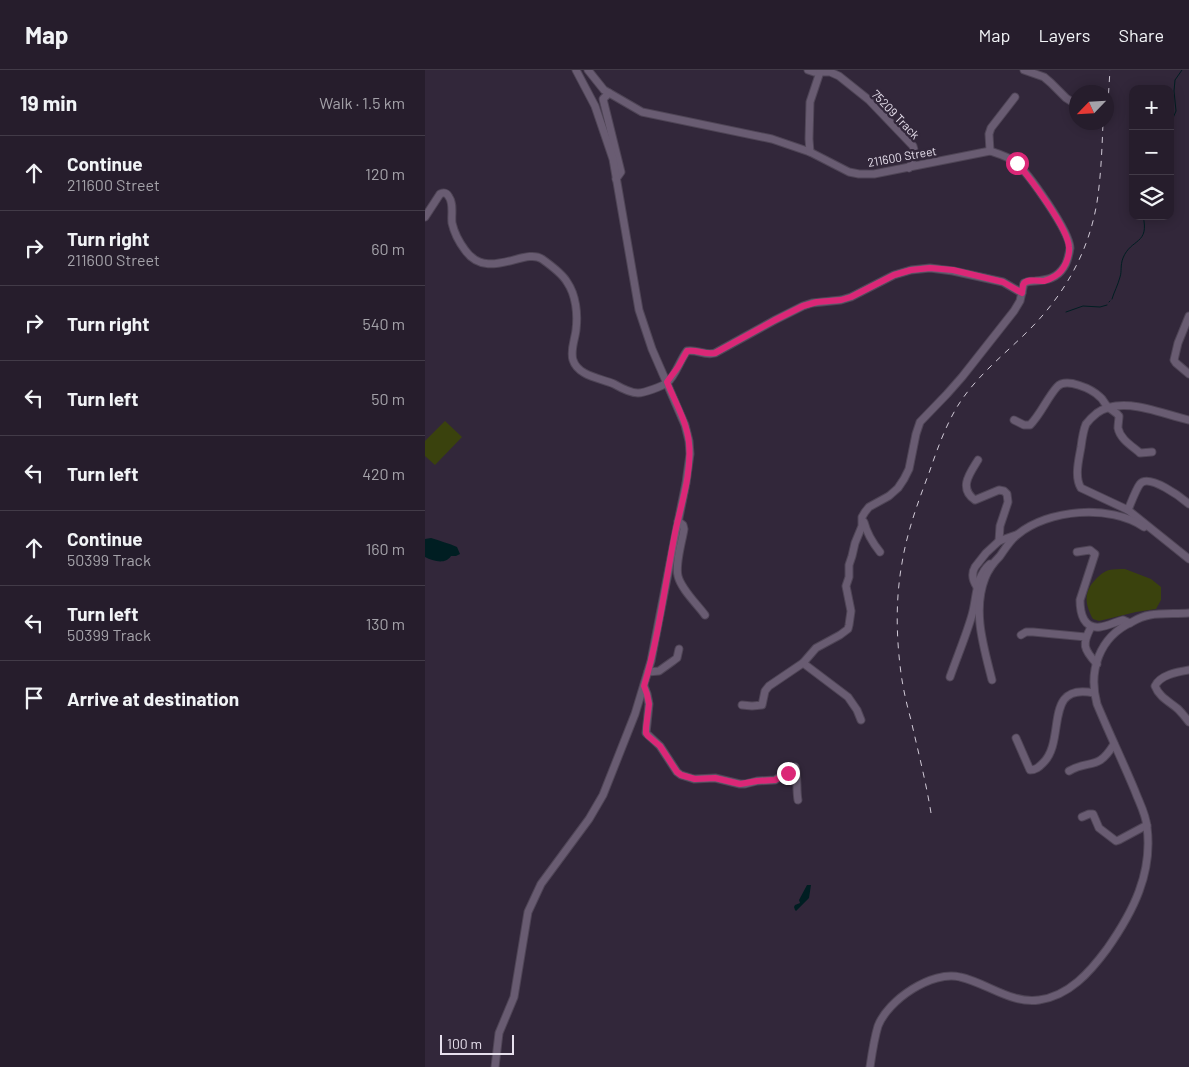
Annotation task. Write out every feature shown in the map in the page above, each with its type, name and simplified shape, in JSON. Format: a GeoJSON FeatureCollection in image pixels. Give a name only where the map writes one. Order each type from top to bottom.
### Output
{"type":"FeatureCollection","features":[{"type":"Feature","properties":{"kind":"street"},"geometry":{"type":"LineString","coordinates":[[495,1067],[499,1033],[514,997],[528,912],[541,884],[589,818],[603,795],[635,714],[651,660],[689,467],[689,441],[685,425],[651,349],[639,310],[613,159],[595,106],[576,70]]}},
{"type":"Feature","properties":{"kind":"street","name":"211600 Street"},"geometry":{"type":"LineString","coordinates":[[588,70],[609,94],[642,112],[772,139],[810,152],[849,172],[874,174],[990,151]]}},
{"type":"Feature","properties":{"kind":"street","name":"75209 Track"},"geometry":{"type":"LineString","coordinates":[[808,70],[830,72],[839,76],[869,100],[911,143],[915,152],[909,168]]}},
{"type":"Feature","properties":{"kind":"street"},"geometry":{"type":"LineString","coordinates":[[1024,70],[1044,77],[1069,100]]}},
{"type":"Feature","properties":{"kind":"street"},"geometry":{"type":"LineString","coordinates":[[810,152],[810,102],[820,72]]}},
{"type":"Feature","properties":{"kind":"street"},"geometry":{"type":"LineString","coordinates":[[609,94],[603,99],[603,103],[621,172],[616,179]]}},
{"type":"Feature","properties":{"kind":"street"},"geometry":{"type":"LineString","coordinates":[[742,705],[762,705],[765,691],[769,686],[803,663],[815,648],[848,629],[851,612],[846,586],[849,577],[849,564],[862,526],[862,517],[869,507],[889,496],[898,488],[909,469],[920,422],[962,377],[1014,311],[1020,301],[1024,283],[1055,277],[1066,265],[1070,248],[1062,227],[1017,163],[990,151],[989,134],[991,128],[1015,97]]}},
{"type":"Feature","properties":{"kind":"street"},"geometry":{"type":"LineString","coordinates":[[425,217],[440,194],[445,193],[449,195],[451,200],[452,222],[455,232],[471,257],[480,262],[496,264],[532,256],[539,257],[563,276],[570,288],[576,306],[576,330],[572,352],[575,364],[594,378],[636,393],[645,392],[667,382],[687,351],[692,350],[705,354],[715,353],[803,306],[851,297],[894,275],[911,270],[930,268],[953,270],[1003,282],[1022,293]]}},
{"type":"Feature","properties":{"kind":"street"},"geometry":{"type":"LineString","coordinates":[[1188,318],[1178,343],[1174,360],[1189,374]]}},
{"type":"Feature","properties":{"kind":"street"},"geometry":{"type":"LineString","coordinates":[[1014,420],[1023,425],[1030,425],[1056,388],[1067,382],[1084,387],[1101,397],[1108,407],[1119,416],[1118,428],[1124,439],[1140,453],[1152,452]]}},
{"type":"Feature","properties":{"kind":"street"},"geometry":{"type":"LineString","coordinates":[[1189,420],[1140,407],[1108,407],[1090,418],[1086,426],[1079,460],[1078,482],[1081,488],[1128,510],[1189,559]]}},
{"type":"Feature","properties":{"kind":"street"},"geometry":{"type":"LineString","coordinates":[[978,460],[967,479],[967,486],[971,496],[975,500],[999,490],[1004,490],[1007,494],[1008,502],[1000,526],[999,541]]}},
{"type":"Feature","properties":{"kind":"street"},"geometry":{"type":"LineString","coordinates":[[1128,510],[1140,484],[1145,482],[1151,482],[1167,488],[1189,504]]}},
{"type":"Feature","properties":{"kind":"street"},"geometry":{"type":"LineString","coordinates":[[977,587],[973,580],[974,570],[986,553],[999,541],[1016,535],[1052,517],[1082,512],[1126,517],[1153,530]]}},
{"type":"Feature","properties":{"kind":"street"},"geometry":{"type":"LineString","coordinates":[[862,517],[868,535],[880,552]]}},
{"type":"Feature","properties":{"kind":"street"},"geometry":{"type":"LineString","coordinates":[[678,521],[683,525],[684,530],[678,563],[679,580],[705,615]]}},
{"type":"Feature","properties":{"kind":"street"},"geometry":{"type":"LineString","coordinates":[[992,680],[981,632],[979,610],[981,591],[985,578],[996,560],[1016,535]]}},
{"type":"Feature","properties":{"kind":"street"},"geometry":{"type":"LineString","coordinates":[[1077,552],[1090,550],[1095,554],[1080,600],[1082,617],[1087,625],[1101,627],[1123,620],[1129,623]]}},
{"type":"Feature","properties":{"kind":"street"},"geometry":{"type":"LineString","coordinates":[[949,677],[972,616],[981,574],[983,570],[996,560]]}},
{"type":"Feature","properties":{"kind":"street"},"geometry":{"type":"LineString","coordinates":[[870,1067],[874,1043],[883,1018],[901,998],[913,988],[927,981],[948,975],[959,976],[1004,994],[1026,1000],[1037,1000],[1057,995],[1068,989],[1083,978],[1099,959],[1129,916],[1146,871],[1148,859],[1145,815],[1094,693],[1094,681],[1099,656],[1109,639],[1122,626],[1150,615],[1189,613]]}},
{"type":"Feature","properties":{"kind":"street"},"geometry":{"type":"LineString","coordinates":[[1091,627],[1085,643],[1087,651],[1097,664]]}},
{"type":"Feature","properties":{"kind":"street"},"geometry":{"type":"LineString","coordinates":[[1021,636],[1026,632],[1033,632],[1086,637]]}},
{"type":"Feature","properties":{"kind":"street"},"geometry":{"type":"LineString","coordinates":[[648,672],[659,671],[677,658],[679,650]]}},
{"type":"Feature","properties":{"kind":"street"},"geometry":{"type":"LineString","coordinates":[[803,663],[848,697],[861,720]]}},
{"type":"Feature","properties":{"kind":"street"},"geometry":{"type":"LineString","coordinates":[[1189,670],[1163,677],[1155,686],[1157,691],[1179,710],[1189,722]]}},
{"type":"Feature","properties":{"kind":"street"},"geometry":{"type":"LineString","coordinates":[[644,686],[649,704],[646,733],[660,746],[681,775],[695,779],[715,778],[740,784],[775,780],[795,767],[797,769],[798,800]]}},
{"type":"Feature","properties":{"kind":"street"},"geometry":{"type":"LineString","coordinates":[[1016,738],[1030,770],[1038,768],[1047,759],[1052,747],[1062,701],[1066,696],[1079,691],[1094,693]]}},
{"type":"Feature","properties":{"kind":"street"},"geometry":{"type":"LineString","coordinates":[[1069,770],[1097,763],[1109,753],[1114,744]]}},
{"type":"Feature","properties":{"kind":"street"},"geometry":{"type":"LineString","coordinates":[[1082,817],[1093,814],[1101,830],[1116,841],[1147,825]]}},
{"type":"Feature","properties":{"kind":"green space"},"geometry":{"type":"Polygon","coordinates":[[[445,421],[462,437],[435,465],[425,456],[425,441],[445,421]]]}},
{"type":"Feature","properties":{"kind":"green space"},"geometry":{"type":"Polygon","coordinates":[[[1125,569],[1151,579],[1161,587],[1161,600],[1156,609],[1099,621],[1093,619],[1087,603],[1087,593],[1092,584],[1100,575],[1107,571],[1125,569]]]}},
{"type":"Feature","properties":{"kind":"shaded area"},"geometry":{"type":"Polygon","coordinates":[[[431,538],[457,547],[460,554],[451,556],[446,561],[435,561],[425,557],[425,539],[431,538]]]}},
{"type":"Feature","properties":{"kind":"shaded area"},"geometry":{"type":"Polygon","coordinates":[[[807,885],[811,885],[809,898],[796,911],[794,907],[800,903],[799,900],[807,885]]]}},
{"type":"Feature","properties":{"kind":"waterway"},"geometry":{"type":"LineString","coordinates":[[1174,91],[1175,80],[1182,70]]}},
{"type":"Feature","properties":{"kind":"waterway"},"geometry":{"type":"LineString","coordinates":[[1174,91],[1176,111],[1174,116]]}},
{"type":"Feature","properties":{"kind":"waterway"},"geometry":{"type":"LineString","coordinates":[[1112,299],[1120,277],[1123,258],[1130,247],[1142,237],[1144,232],[1143,220]]}},
{"type":"Feature","properties":{"kind":"waterway"},"geometry":{"type":"LineString","coordinates":[[1066,312],[1083,306],[1100,307],[1107,305]]}},
{"type":"Feature","properties":{"kind":"railway"},"geometry":{"type":"LineString","coordinates":[[1109,85],[1110,70]]}},
{"type":"Feature","properties":{"kind":"railway"},"geometry":{"type":"LineString","coordinates":[[931,813],[901,672],[897,626],[900,575],[904,551],[917,506],[938,447],[957,407],[973,385],[1042,316],[1054,302],[1074,271],[1088,238],[1097,202],[1103,130]]}},
{"type":"Feature","properties":{"kind":"route"},"geometry":{"type":"LineString","coordinates":[[788,773],[775,780],[745,784],[715,778],[695,779],[677,772],[660,746],[646,733],[649,704],[644,686],[651,660],[690,454],[685,425],[667,382],[687,351],[692,350],[705,354],[715,353],[803,306],[851,297],[894,275],[911,270],[930,268],[953,270],[1003,282],[1022,293],[1024,283],[1027,281],[1046,280],[1055,277],[1066,265],[1070,248],[1067,236],[1059,221],[1017,163]]}}]}
